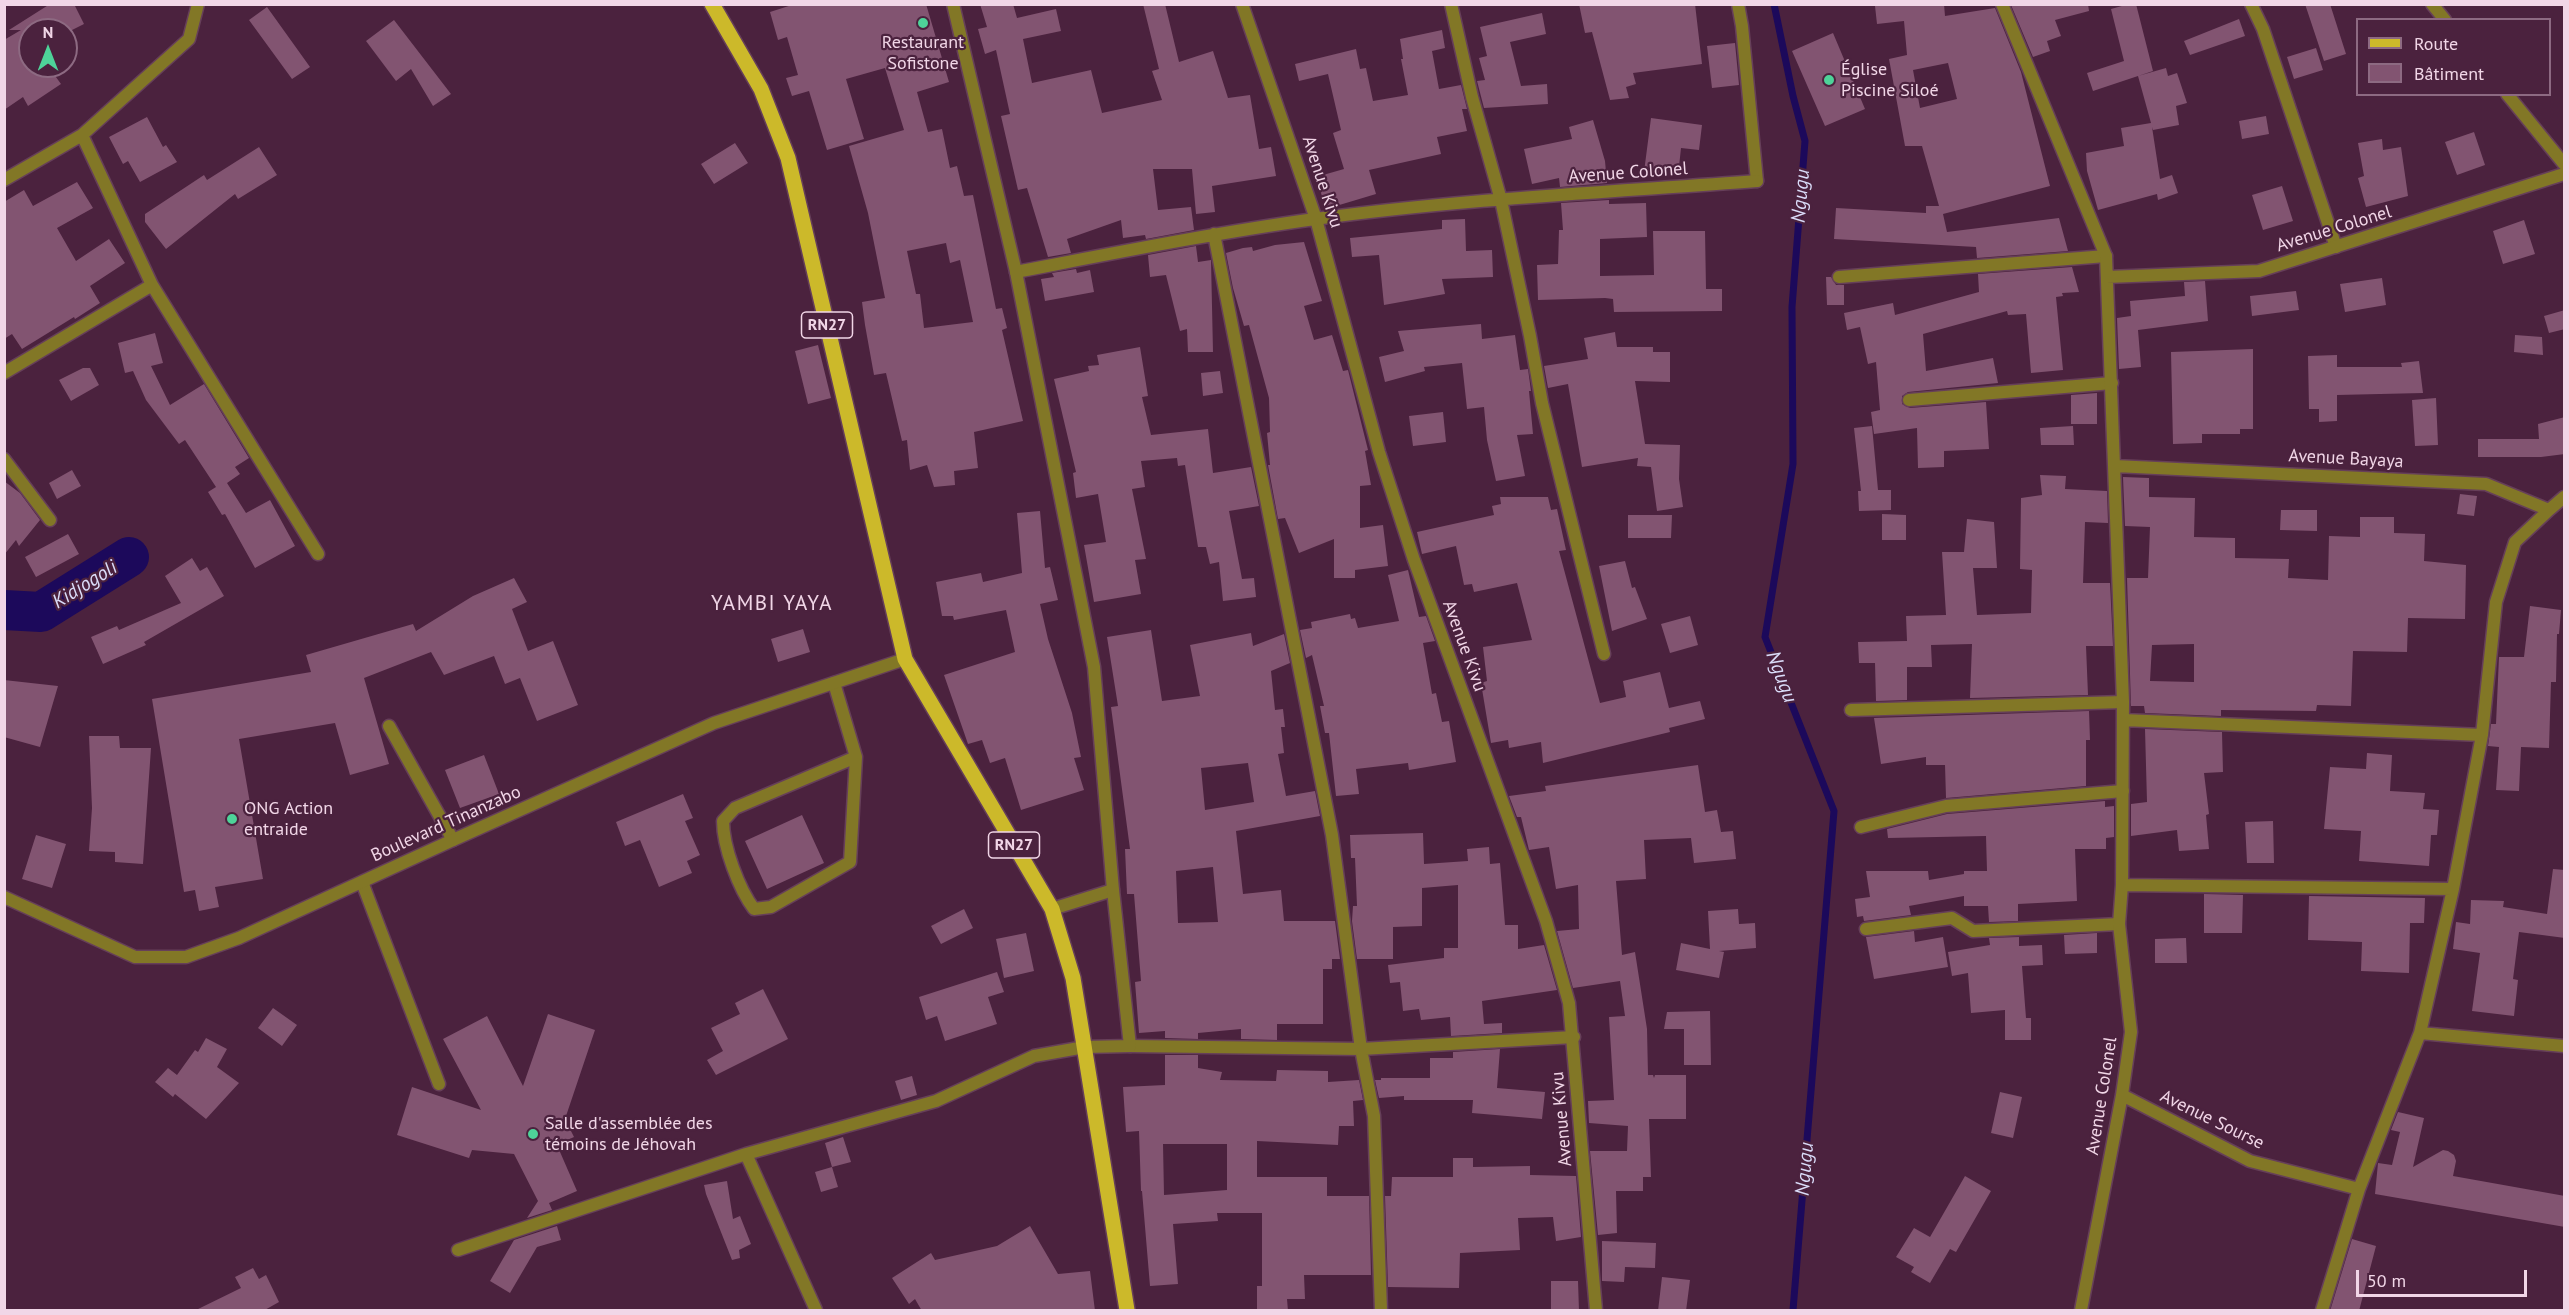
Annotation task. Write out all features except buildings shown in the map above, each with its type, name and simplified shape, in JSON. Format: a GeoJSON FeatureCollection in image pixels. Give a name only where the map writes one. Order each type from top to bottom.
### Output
{"type":"FeatureCollection","features":[{"type":"Feature","properties":{"kind":"main road","name":"RN27"},"geometry":{"type":"LineString","coordinates":[[712,4],[760,89],[788,158],[905,659],[1052,909],[1073,978],[1127,1311]]}},
{"type":"Feature","properties":{"kind":"street"},"geometry":{"type":"LineString","coordinates":[[4,180],[82,135],[189,39],[198,4]]}},
{"type":"Feature","properties":{"kind":"street"},"geometry":{"type":"LineString","coordinates":[[953,4],[1016,272],[1094,667],[1113,890],[1130,1046]]}},
{"type":"Feature","properties":{"kind":"street","name":"Avenue Kivu"},"geometry":{"type":"LineString","coordinates":[[1242,4],[1316,219],[1379,452],[1414,560],[1546,921],[1569,1003],[1574,1037],[1596,1311]]}},
{"type":"Feature","properties":{"kind":"street"},"geometry":{"type":"LineString","coordinates":[[1451,4],[1472,97],[1501,200],[1542,403],[1604,654]]}},
{"type":"Feature","properties":{"kind":"street","name":"Avenue Colonel"},"geometry":{"type":"LineString","coordinates":[[1016,272],[1214,234],[1316,219],[1501,200],[1757,181],[1738,4]]}},
{"type":"Feature","properties":{"kind":"street","name":"Avenue Colonel"},"geometry":{"type":"LineString","coordinates":[[2002,4],[2106,256],[2123,702],[2120,924],[2131,1032],[2122,1095],[2081,1311]]}},
{"type":"Feature","properties":{"kind":"street"},"geometry":{"type":"LineString","coordinates":[[2251,4],[2263,29],[2336,247]]}},
{"type":"Feature","properties":{"kind":"street"},"geometry":{"type":"LineString","coordinates":[[2432,4],[2443,18]]}},
{"type":"Feature","properties":{"kind":"street"},"geometry":{"type":"LineString","coordinates":[[2509,96],[2565,164]]}},
{"type":"Feature","properties":{"kind":"street"},"geometry":{"type":"LineString","coordinates":[[82,135],[152,285],[318,554]]}},
{"type":"Feature","properties":{"kind":"street","name":"Avenue Colonel"},"geometry":{"type":"LineString","coordinates":[[2107,277],[2259,271],[2565,174]]}},
{"type":"Feature","properties":{"kind":"street"},"geometry":{"type":"LineString","coordinates":[[1214,234],[1332,835],[1361,1049],[1374,1116],[1381,1311]]}},
{"type":"Feature","properties":{"kind":"street"},"geometry":{"type":"LineString","coordinates":[[1839,277],[2106,256]]}},
{"type":"Feature","properties":{"kind":"street"},"geometry":{"type":"LineString","coordinates":[[4,373],[152,285]]}},
{"type":"Feature","properties":{"kind":"street"},"geometry":{"type":"LineString","coordinates":[[1909,400],[2112,383]]}},
{"type":"Feature","properties":{"kind":"street"},"geometry":{"type":"LineString","coordinates":[[4,459],[50,520]]}},
{"type":"Feature","properties":{"kind":"street","name":"Avenue Bayaya"},"geometry":{"type":"LineString","coordinates":[[2115,466],[2486,484],[2549,510]]}},
{"type":"Feature","properties":{"kind":"street"},"geometry":{"type":"LineString","coordinates":[[2322,1311],[2359,1190],[2420,1033],[2453,889],[2482,735],[2496,602],[2516,542],[2565,497]]}},
{"type":"Feature","properties":{"kind":"street","name":"Boulevard Tinanzabo"},"geometry":{"type":"LineString","coordinates":[[4,897],[135,957],[186,957],[239,938],[714,723],[905,659]]}},
{"type":"Feature","properties":{"kind":"street"},"geometry":{"type":"LineString","coordinates":[[834,683],[855,757],[850,862],[771,907],[754,909],[746,899],[723,837],[723,821],[735,808],[855,757]]}},
{"type":"Feature","properties":{"kind":"street"},"geometry":{"type":"LineString","coordinates":[[1851,710],[2123,702]]}},
{"type":"Feature","properties":{"kind":"street"},"geometry":{"type":"LineString","coordinates":[[2123,720],[2482,735]]}},
{"type":"Feature","properties":{"kind":"street"},"geometry":{"type":"LineString","coordinates":[[388,726],[453,840]]}},
{"type":"Feature","properties":{"kind":"street"},"geometry":{"type":"LineString","coordinates":[[1861,827],[1946,806],[2122,791]]}},
{"type":"Feature","properties":{"kind":"street"},"geometry":{"type":"LineString","coordinates":[[362,882],[438,1084]]}},
{"type":"Feature","properties":{"kind":"street"},"geometry":{"type":"LineString","coordinates":[[2122,885],[2453,889]]}},
{"type":"Feature","properties":{"kind":"street"},"geometry":{"type":"LineString","coordinates":[[1052,909],[1113,890]]}},
{"type":"Feature","properties":{"kind":"street"},"geometry":{"type":"LineString","coordinates":[[1866,929],[1952,918],[1973,931],[2120,924]]}},
{"type":"Feature","properties":{"kind":"street"},"geometry":{"type":"LineString","coordinates":[[2420,1033],[2565,1046]]}},
{"type":"Feature","properties":{"kind":"street"},"geometry":{"type":"LineString","coordinates":[[458,1250],[746,1154],[936,1101],[1034,1056],[1085,1047],[1361,1049],[1574,1037]]}},
{"type":"Feature","properties":{"kind":"street","name":"Avenue Sourse"},"geometry":{"type":"LineString","coordinates":[[2122,1095],[2250,1161],[2359,1190]]}},
{"type":"Feature","properties":{"kind":"street"},"geometry":{"type":"LineString","coordinates":[[746,1154],[816,1311]]}},
{"type":"Feature","properties":{"kind":"waterway","name":"Ngugu"},"geometry":{"type":"LineString","coordinates":[[1774,4],[1805,141],[1792,307],[1793,464],[1765,637],[1834,811],[1793,1310]]}},
{"type":"Feature","properties":{"kind":"waterway","name":"Kidjogoli"},"geometry":{"type":"LineString","coordinates":[[4,610],[41,612],[129,557]]}},
{"type":"Feature","properties":{"kind":"place","name":"Restaurant Sofistone"},"geometry":{"type":"Point","coordinates":[923,23]}},
{"type":"Feature","properties":{"kind":"place","name":"Église Piscine Siloé"},"geometry":{"type":"Point","coordinates":[1829,80]}},
{"type":"Feature","properties":{"kind":"place","name":"ONG Action entraide"},"geometry":{"type":"Point","coordinates":[232,819]}},
{"type":"Feature","properties":{"kind":"place","name":"Salle d'assemblée des témoins de Jéhovah"},"geometry":{"type":"Point","coordinates":[533,1134]}},
{"type":"Feature","properties":{"kind":"district","name":"YAMBI YAYA"},"geometry":{"type":"Point","coordinates":[772,604]}}]}
